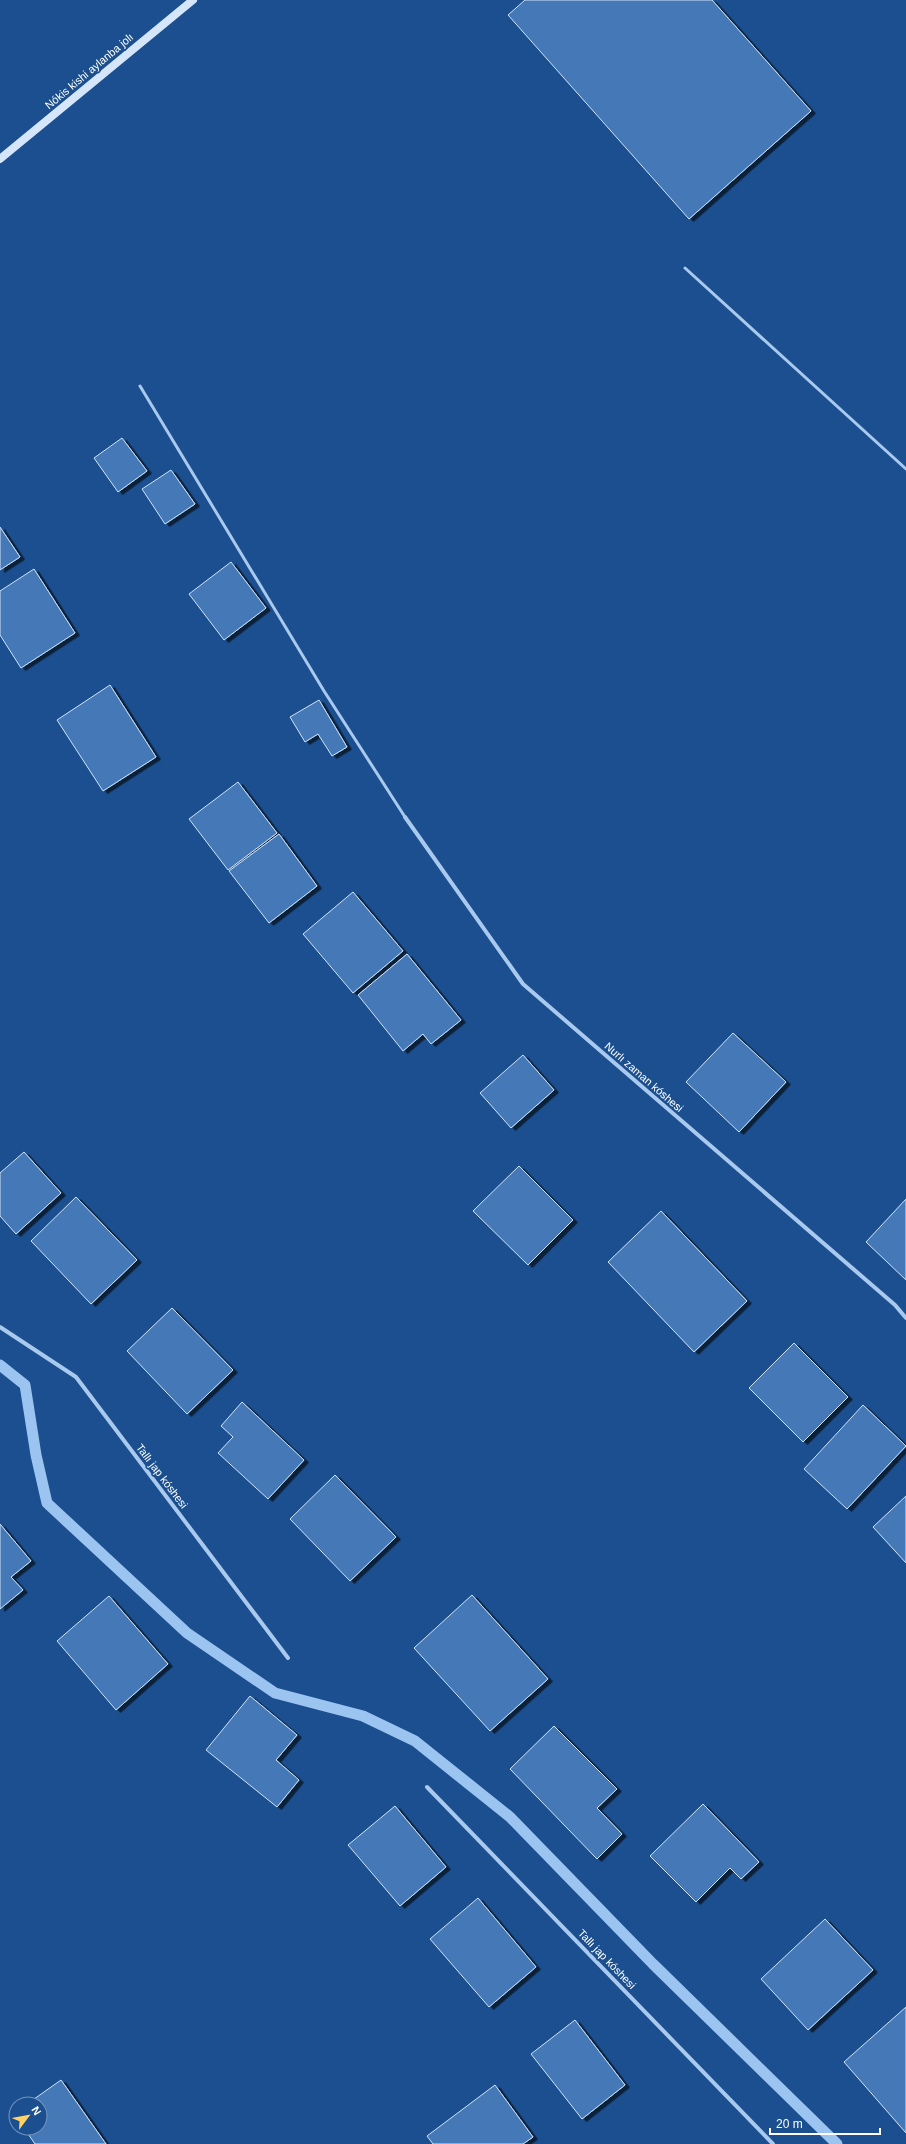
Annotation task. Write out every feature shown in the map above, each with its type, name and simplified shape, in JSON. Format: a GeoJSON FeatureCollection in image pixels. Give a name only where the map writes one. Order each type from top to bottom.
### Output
{"type":"FeatureCollection","features":[{"type":"Feature","properties":{"kind":"main road","name":"Nókis kishi aylanba jolı"},"geometry":{"type":"LineString","coordinates":[[0,159],[193,0]]}},
{"type":"Feature","properties":{"kind":"street","name":"Nurlı zaman kóshesi"},"geometry":{"type":"LineString","coordinates":[[405,817],[523,984],[895,1306],[906,1318]]}},
{"type":"Feature","properties":{"kind":"street","name":"Tallı jap kóshesi"},"geometry":{"type":"LineString","coordinates":[[0,1327],[76,1376],[288,1658]]}},
{"type":"Feature","properties":{"kind":"street","name":"Tallı jap kóshesi"},"geometry":{"type":"LineString","coordinates":[[427,1787],[773,2144]]}},
{"type":"Feature","properties":{"kind":"lane"},"geometry":{"type":"LineString","coordinates":[[685,268],[906,469]]}},
{"type":"Feature","properties":{"kind":"lane"},"geometry":{"type":"LineString","coordinates":[[140,386],[324,691],[405,817]]}},
{"type":"Feature","properties":{"kind":"building"},"geometry":{"type":"Polygon","coordinates":[[[525,0],[712,0],[811,111],[689,219],[508,15],[525,0]]]}},
{"type":"Feature","properties":{"kind":"building"},"geometry":{"type":"Polygon","coordinates":[[[122,438],[147,471],[118,492],[94,458],[122,438]]]}},
{"type":"Feature","properties":{"kind":"building"},"geometry":{"type":"Polygon","coordinates":[[[171,470],[195,504],[165,524],[142,489],[171,470]]]}},
{"type":"Feature","properties":{"kind":"building"},"geometry":{"type":"Polygon","coordinates":[[[0,527],[20,557],[0,570],[0,527]]]}},
{"type":"Feature","properties":{"kind":"building"},"geometry":{"type":"Polygon","coordinates":[[[231,562],[266,608],[224,640],[189,594],[231,562]]]}},
{"type":"Feature","properties":{"kind":"building"},"geometry":{"type":"Polygon","coordinates":[[[34,569],[75,633],[21,668],[0,635],[0,591],[34,569]]]}},
{"type":"Feature","properties":{"kind":"building"},"geometry":{"type":"Polygon","coordinates":[[[110,685],[156,757],[103,791],[57,720],[110,685]]]}},
{"type":"Feature","properties":{"kind":"building"},"geometry":{"type":"Polygon","coordinates":[[[319,700],[347,747],[332,756],[318,734],[305,742],[290,717],[319,700]]]}},
{"type":"Feature","properties":{"kind":"building"},"geometry":{"type":"Polygon","coordinates":[[[238,782],[277,833],[228,870],[189,819],[238,782]]]}},
{"type":"Feature","properties":{"kind":"building"},"geometry":{"type":"Polygon","coordinates":[[[279,834],[317,886],[269,923],[229,871],[279,834]]]}},
{"type":"Feature","properties":{"kind":"building"},"geometry":{"type":"Polygon","coordinates":[[[353,892],[403,951],[353,993],[303,934],[353,892]]]}},
{"type":"Feature","properties":{"kind":"building"},"geometry":{"type":"Polygon","coordinates":[[[407,954],[461,1020],[431,1044],[423,1034],[403,1051],[358,995],[407,954]]]}},
{"type":"Feature","properties":{"kind":"building"},"geometry":{"type":"Polygon","coordinates":[[[733,1033],[786,1082],[739,1132],[686,1082],[733,1033]]]}},
{"type":"Feature","properties":{"kind":"building"},"geometry":{"type":"Polygon","coordinates":[[[523,1055],[554,1090],[511,1128],[480,1093],[523,1055]]]}},
{"type":"Feature","properties":{"kind":"building"},"geometry":{"type":"Polygon","coordinates":[[[24,1152],[61,1193],[16,1234],[0,1216],[0,1173],[24,1152]]]}},
{"type":"Feature","properties":{"kind":"building"},"geometry":{"type":"Polygon","coordinates":[[[519,1166],[573,1220],[528,1265],[473,1211],[519,1166]]]}},
{"type":"Feature","properties":{"kind":"building"},"geometry":{"type":"Polygon","coordinates":[[[76,1197],[137,1260],[91,1304],[31,1241],[76,1197]]]}},
{"type":"Feature","properties":{"kind":"building"},"geometry":{"type":"Polygon","coordinates":[[[906,1199],[906,1280],[866,1242],[906,1199]]]}},
{"type":"Feature","properties":{"kind":"building"},"geometry":{"type":"Polygon","coordinates":[[[661,1211],[747,1301],[694,1352],[608,1262],[661,1211]]]}},
{"type":"Feature","properties":{"kind":"building"},"geometry":{"type":"Polygon","coordinates":[[[172,1308],[233,1370],[187,1414],[127,1351],[172,1308]]]}},
{"type":"Feature","properties":{"kind":"building"},"geometry":{"type":"Polygon","coordinates":[[[794,1343],[848,1397],[803,1442],[749,1388],[794,1343]]]}},
{"type":"Feature","properties":{"kind":"building"},"geometry":{"type":"Polygon","coordinates":[[[242,1402],[304,1460],[268,1499],[218,1453],[233,1437],[221,1426],[242,1402]]]}},
{"type":"Feature","properties":{"kind":"building"},"geometry":{"type":"Polygon","coordinates":[[[863,1405],[906,1446],[847,1509],[804,1469],[863,1405]]]}},
{"type":"Feature","properties":{"kind":"building"},"geometry":{"type":"Polygon","coordinates":[[[335,1475],[396,1537],[350,1581],[290,1519],[335,1475]]]}},
{"type":"Feature","properties":{"kind":"building"},"geometry":{"type":"Polygon","coordinates":[[[906,1496],[906,1563],[873,1527],[906,1496]]]}},
{"type":"Feature","properties":{"kind":"building"},"geometry":{"type":"Polygon","coordinates":[[[0,1524],[31,1561],[11,1577],[23,1590],[0,1609],[0,1524]]]}},
{"type":"Feature","properties":{"kind":"building"},"geometry":{"type":"Polygon","coordinates":[[[472,1595],[548,1679],[490,1731],[414,1648],[472,1595]]]}},
{"type":"Feature","properties":{"kind":"building"},"geometry":{"type":"Polygon","coordinates":[[[109,1596],[168,1664],[116,1710],[57,1641],[109,1596]]]}},
{"type":"Feature","properties":{"kind":"building"},"geometry":{"type":"Polygon","coordinates":[[[250,1696],[297,1735],[276,1760],[299,1780],[277,1807],[206,1750],[250,1696]]]}},
{"type":"Feature","properties":{"kind":"building"},"geometry":{"type":"Polygon","coordinates":[[[554,1726],[617,1789],[597,1808],[622,1834],[597,1859],[510,1769],[554,1726]]]}},
{"type":"Feature","properties":{"kind":"building"},"geometry":{"type":"Polygon","coordinates":[[[703,1804],[759,1862],[741,1879],[730,1868],[696,1902],[650,1856],[703,1804]]]}},
{"type":"Feature","properties":{"kind":"building"},"geometry":{"type":"Polygon","coordinates":[[[395,1806],[446,1867],[400,1906],[348,1845],[395,1806]]]}},
{"type":"Feature","properties":{"kind":"building"},"geometry":{"type":"Polygon","coordinates":[[[478,1898],[536,1967],[489,2007],[430,1939],[478,1898]]]}},
{"type":"Feature","properties":{"kind":"building"},"geometry":{"type":"Polygon","coordinates":[[[825,1919],[873,1970],[808,2030],[761,1979],[825,1919]]]}},
{"type":"Feature","properties":{"kind":"building"},"geometry":{"type":"Polygon","coordinates":[[[906,2007],[906,2133],[844,2062],[906,2007]]]}},
{"type":"Feature","properties":{"kind":"building"},"geometry":{"type":"Polygon","coordinates":[[[575,2020],[625,2085],[582,2119],[531,2054],[575,2020]]]}},
{"type":"Feature","properties":{"kind":"building"},"geometry":{"type":"Polygon","coordinates":[[[61,2080],[106,2144],[35,2144],[30,2136],[48,2136],[48,2096],[38,2096],[61,2080]]]}},
{"type":"Feature","properties":{"kind":"building"},"geometry":{"type":"Polygon","coordinates":[[[495,2085],[533,2137],[523,2144],[433,2144],[427,2136],[495,2085]]]}},
{"type":"Feature","properties":{"kind":"waterway"},"geometry":{"type":"LineString","coordinates":[[0,1365],[25,1385],[36,1455],[47,1503],[187,1633],[275,1693],[363,1716],[415,1741],[510,1817],[653,1964],[837,2144]]}}]}
